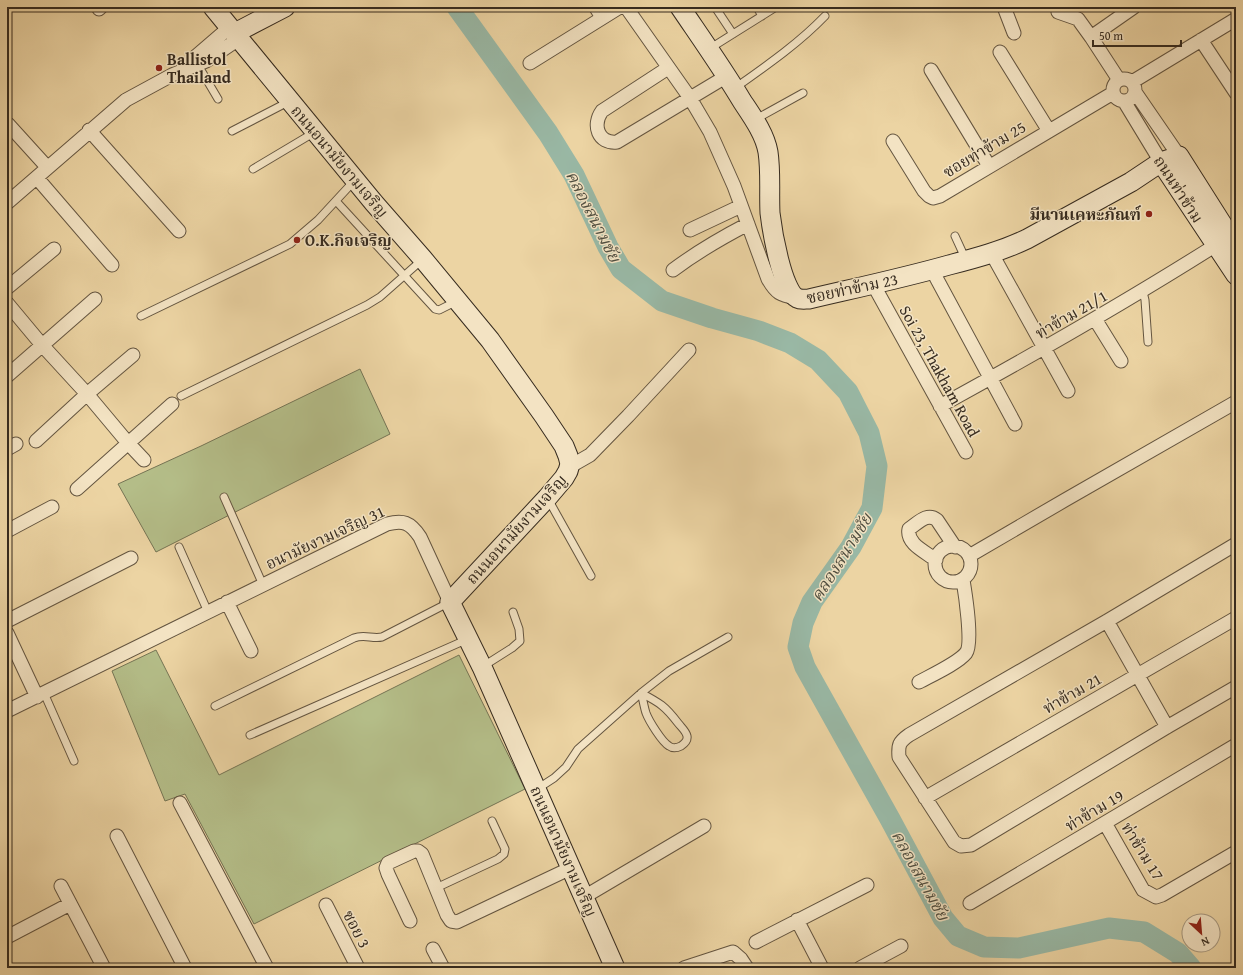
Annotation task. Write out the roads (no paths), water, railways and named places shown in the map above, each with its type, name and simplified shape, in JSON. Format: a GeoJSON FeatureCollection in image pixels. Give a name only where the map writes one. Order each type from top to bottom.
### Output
{"type":"FeatureCollection","features":[{"type":"Feature","properties":{"kind":"street","name":"ถนนอนามัยงามเจริญ"},"geometry":{"type":"LineString","coordinates":[[213,7],[355,180],[458,300],[511,369],[564,446],[570,464],[566,475],[548,498],[450,602],[482,667],[615,968]]}},
{"type":"Feature","properties":{"kind":"street"},"geometry":{"type":"LineString","coordinates":[[7,203],[126,100],[193,64],[206,61],[235,33],[285,7]]}},
{"type":"Feature","properties":{"kind":"street"},"geometry":{"type":"LineString","coordinates":[[530,63],[620,7]]}},
{"type":"Feature","properties":{"kind":"street"},"geometry":{"type":"LineString","coordinates":[[626,7],[690,98],[710,132],[734,186],[768,279],[773,288],[779,294],[796,298]]}},
{"type":"Feature","properties":{"kind":"street","name":"ซอยท่าข้าม 23"},"geometry":{"type":"LineString","coordinates":[[680,7],[731,82],[763,136],[768,150],[770,215],[784,280],[796,298],[804,300],[809,299],[932,270],[992,254],[1027,239],[1170,159]]}},
{"type":"Feature","properties":{"kind":"street"},"geometry":{"type":"LineString","coordinates":[[1004,7],[1014,33]]}},
{"type":"Feature","properties":{"kind":"street"},"geometry":{"type":"LineString","coordinates":[[1090,37],[1134,7]]}},
{"type":"Feature","properties":{"kind":"street","name":"ถนนท่าข้าม"},"geometry":{"type":"LineString","coordinates":[[1058,12],[1078,19],[1090,37],[1129,85],[1216,245],[1236,275]]}},
{"type":"Feature","properties":{"kind":"street"},"geometry":{"type":"LineString","coordinates":[[1129,85],[1131,99],[1124,101],[1115,98],[1113,88],[1115,83],[1129,85],[1236,19]]}},
{"type":"Feature","properties":{"kind":"street"},"geometry":{"type":"LineString","coordinates":[[1201,40],[1236,93]]}},
{"type":"Feature","properties":{"kind":"street"},"geometry":{"type":"LineString","coordinates":[[1000,52],[1049,131]]}},
{"type":"Feature","properties":{"kind":"street"},"geometry":{"type":"LineString","coordinates":[[668,68],[602,111],[598,117],[596,126],[604,140],[610,143],[617,142],[690,98],[731,82]]}},
{"type":"Feature","properties":{"kind":"street"},"geometry":{"type":"LineString","coordinates":[[931,70],[989,166]]}},
{"type":"Feature","properties":{"kind":"street","name":"ซอยท่าข้าม 25"},"geometry":{"type":"LineString","coordinates":[[893,141],[924,191],[933,198],[940,196],[1113,93]]}},
{"type":"Feature","properties":{"kind":"street","name":"ถนนท่าข้าม"},"geometry":{"type":"LineString","coordinates":[[1124,101],[1236,246]]}},
{"type":"Feature","properties":{"kind":"street"},"geometry":{"type":"LineString","coordinates":[[8,124],[47,167]]}},
{"type":"Feature","properties":{"kind":"street"},"geometry":{"type":"LineString","coordinates":[[90,130],[179,231]]}},
{"type":"Feature","properties":{"kind":"street"},"geometry":{"type":"LineString","coordinates":[[37,178],[112,265]]}},
{"type":"Feature","properties":{"kind":"street"},"geometry":{"type":"LineString","coordinates":[[690,230],[741,206]]}},
{"type":"Feature","properties":{"kind":"street"},"geometry":{"type":"LineString","coordinates":[[673,270],[701,250],[748,224]]}},
{"type":"Feature","properties":{"kind":"street","name":"ท่าข้าม 21/1"},"geometry":{"type":"LineString","coordinates":[[940,406],[1045,349],[1143,292],[1216,245]]}},
{"type":"Feature","properties":{"kind":"street"},"geometry":{"type":"LineString","coordinates":[[7,288],[54,249]]}},
{"type":"Feature","properties":{"kind":"street"},"geometry":{"type":"LineString","coordinates":[[992,254],[1068,391]]}},
{"type":"Feature","properties":{"kind":"street"},"geometry":{"type":"LineString","coordinates":[[932,270],[1015,424]]}},
{"type":"Feature","properties":{"kind":"street","name":"Soi 23, Thakham Road"},"geometry":{"type":"LineString","coordinates":[[873,284],[966,452]]}},
{"type":"Feature","properties":{"kind":"street"},"geometry":{"type":"LineString","coordinates":[[7,376],[95,299]]}},
{"type":"Feature","properties":{"kind":"street"},"geometry":{"type":"LineString","coordinates":[[7,303],[42,345],[88,394],[128,443],[144,460]]}},
{"type":"Feature","properties":{"kind":"street"},"geometry":{"type":"LineString","coordinates":[[1095,319],[1121,361]]}},
{"type":"Feature","properties":{"kind":"street"},"geometry":{"type":"LineString","coordinates":[[570,464],[576,463],[590,455],[689,350]]}},
{"type":"Feature","properties":{"kind":"street"},"geometry":{"type":"LineString","coordinates":[[36,441],[132,355]]}},
{"type":"Feature","properties":{"kind":"street"},"geometry":{"type":"LineString","coordinates":[[77,489],[177,400]]}},
{"type":"Feature","properties":{"kind":"street"},"geometry":{"type":"LineString","coordinates":[[969,556],[1236,402]]}},
{"type":"Feature","properties":{"kind":"street"},"geometry":{"type":"LineString","coordinates":[[7,531],[52,507]]}},
{"type":"Feature","properties":{"kind":"street"},"geometry":{"type":"LineString","coordinates":[[936,560],[914,544],[908,536],[909,529],[922,519],[929,516],[937,520],[955,546],[964,550],[969,556],[971,566],[970,572],[963,580],[957,582],[945,581],[936,572],[936,560],[938,555],[945,548],[955,546]]}},
{"type":"Feature","properties":{"kind":"street","name":"อนามัยงามเจริญ 31"},"geometry":{"type":"LineString","coordinates":[[7,711],[387,524],[398,522],[407,524],[420,536],[450,602]]}},
{"type":"Feature","properties":{"kind":"street"},"geometry":{"type":"LineString","coordinates":[[1236,544],[903,740],[898,747],[899,757],[954,842],[961,846],[971,845],[1236,687]]}},
{"type":"Feature","properties":{"kind":"street"},"geometry":{"type":"LineString","coordinates":[[7,621],[131,558]]}},
{"type":"Feature","properties":{"kind":"street"},"geometry":{"type":"LineString","coordinates":[[920,682],[963,656],[968,651],[968,618],[963,580]]}},
{"type":"Feature","properties":{"kind":"street"},"geometry":{"type":"LineString","coordinates":[[227,602],[251,651]]}},
{"type":"Feature","properties":{"kind":"street","name":"ท่าข้าม 21"},"geometry":{"type":"LineString","coordinates":[[926,798],[1236,618]]}},
{"type":"Feature","properties":{"kind":"street"},"geometry":{"type":"LineString","coordinates":[[1107,621],[1167,727]]}},
{"type":"Feature","properties":{"kind":"street"},"geometry":{"type":"LineString","coordinates":[[7,633],[40,695]]}},
{"type":"Feature","properties":{"kind":"street","name":"ท่าข้าม 19"},"geometry":{"type":"LineString","coordinates":[[970,903],[1236,746]]}},
{"type":"Feature","properties":{"kind":"street"},"geometry":{"type":"LineString","coordinates":[[180,803],[266,968]]}},
{"type":"Feature","properties":{"kind":"street","name":"ท่าข้าม 17"},"geometry":{"type":"LineString","coordinates":[[1105,823],[1143,890],[1156,897],[1236,852]]}},
{"type":"Feature","properties":{"kind":"street"},"geometry":{"type":"LineString","coordinates":[[584,897],[704,826]]}},
{"type":"Feature","properties":{"kind":"street"},"geometry":{"type":"LineString","coordinates":[[117,836],[185,968]]}},
{"type":"Feature","properties":{"kind":"street"},"geometry":{"type":"LineString","coordinates":[[410,921],[386,868],[388,863],[414,851],[418,851],[422,854],[447,916],[451,921],[457,922],[571,868]]}},
{"type":"Feature","properties":{"kind":"street"},"geometry":{"type":"LineString","coordinates":[[756,942],[867,885]]}},
{"type":"Feature","properties":{"kind":"street"},"geometry":{"type":"LineString","coordinates":[[61,886],[104,968]]}},
{"type":"Feature","properties":{"kind":"street"},"geometry":{"type":"LineString","coordinates":[[7,937],[70,904]]}},
{"type":"Feature","properties":{"kind":"street","name":"ซอย 3"},"geometry":{"type":"LineString","coordinates":[[326,905],[358,968]]}},
{"type":"Feature","properties":{"kind":"street"},"geometry":{"type":"LineString","coordinates":[[797,920],[822,968]]}},
{"type":"Feature","properties":{"kind":"street"},"geometry":{"type":"LineString","coordinates":[[860,968],[901,946]]}},
{"type":"Feature","properties":{"kind":"street"},"geometry":{"type":"LineString","coordinates":[[433,949],[443,968]]}},
{"type":"Feature","properties":{"kind":"street"},"geometry":{"type":"LineString","coordinates":[[684,968],[734,952],[747,968]]}},
{"type":"Feature","properties":{"kind":"lane"},"geometry":{"type":"LineString","coordinates":[[592,7],[600,20]]}},
{"type":"Feature","properties":{"kind":"lane"},"geometry":{"type":"LineString","coordinates":[[715,7],[733,34]]}},
{"type":"Feature","properties":{"kind":"lane"},"geometry":{"type":"LineString","coordinates":[[757,7],[762,16]]}},
{"type":"Feature","properties":{"kind":"lane"},"geometry":{"type":"LineString","coordinates":[[709,49],[776,7]]}},
{"type":"Feature","properties":{"kind":"lane"},"geometry":{"type":"LineString","coordinates":[[731,82],[790,48],[809,33],[825,16]]}},
{"type":"Feature","properties":{"kind":"lane"},"geometry":{"type":"LineString","coordinates":[[193,64],[218,99]]}},
{"type":"Feature","properties":{"kind":"lane"},"geometry":{"type":"LineString","coordinates":[[754,120],[803,93]]}},
{"type":"Feature","properties":{"kind":"lane"},"geometry":{"type":"LineString","coordinates":[[232,131],[290,101]]}},
{"type":"Feature","properties":{"kind":"lane"},"geometry":{"type":"LineString","coordinates":[[253,170],[316,132]]}},
{"type":"Feature","properties":{"kind":"lane"},"geometry":{"type":"LineString","coordinates":[[141,316],[290,244],[318,220],[355,180]]}},
{"type":"Feature","properties":{"kind":"lane"},"geometry":{"type":"LineString","coordinates":[[336,200],[434,309],[439,310],[458,300]]}},
{"type":"Feature","properties":{"kind":"lane"},"geometry":{"type":"LineString","coordinates":[[955,236],[966,260]]}},
{"type":"Feature","properties":{"kind":"lane"},"geometry":{"type":"LineString","coordinates":[[177,400],[367,305],[380,296],[423,259]]}},
{"type":"Feature","properties":{"kind":"lane"},"geometry":{"type":"LineString","coordinates":[[1143,292],[1148,342]]}},
{"type":"Feature","properties":{"kind":"lane"},"geometry":{"type":"LineString","coordinates":[[224,497],[263,585]]}},
{"type":"Feature","properties":{"kind":"lane"},"geometry":{"type":"LineString","coordinates":[[548,498],[591,576]]}},
{"type":"Feature","properties":{"kind":"lane"},"geometry":{"type":"LineString","coordinates":[[179,547],[208,612]]}},
{"type":"Feature","properties":{"kind":"lane"},"geometry":{"type":"LineString","coordinates":[[215,706],[359,635],[366,635],[375,638],[382,637],[450,602]]}},
{"type":"Feature","properties":{"kind":"lane"},"geometry":{"type":"LineString","coordinates":[[482,667],[512,648],[520,641],[519,629],[513,612]]}},
{"type":"Feature","properties":{"kind":"lane"},"geometry":{"type":"LineString","coordinates":[[536,789],[554,778],[566,767],[578,749],[641,692],[669,671],[728,636]]}},
{"type":"Feature","properties":{"kind":"lane"},"geometry":{"type":"LineString","coordinates":[[250,735],[468,639]]}},
{"type":"Feature","properties":{"kind":"lane"},"geometry":{"type":"LineString","coordinates":[[641,692],[666,708],[687,736],[687,740],[684,744],[677,748],[670,747],[666,744],[649,718],[641,692]]}},
{"type":"Feature","properties":{"kind":"lane"},"geometry":{"type":"LineString","coordinates":[[40,695],[74,760]]}},
{"type":"Feature","properties":{"kind":"lane"},"geometry":{"type":"LineString","coordinates":[[436,888],[498,859],[504,854],[505,849],[492,821]]}},
{"type":"Feature","properties":{"kind":"waterway","name":"คลองสนามชัย"},"geometry":{"type":"LineString","coordinates":[[457,7],[548,133],[574,175],[608,247],[621,269],[662,301],[712,318],[759,331],[790,343],[818,360],[848,392],[869,433],[877,466],[872,508],[851,547],[812,602],[803,623],[798,647],[805,667],[890,819],[943,918],[958,936],[984,947],[1019,948],[1109,928],[1144,932],[1178,953],[1191,968]]}},
{"type":"Feature","properties":{"kind":"place","name":"Ballistol Thailand"},"geometry":{"type":"Point","coordinates":[159,68]}},
{"type":"Feature","properties":{"kind":"place","name":"มีนานเคหะภัณฑ์"},"geometry":{"type":"Point","coordinates":[1149,214]}},
{"type":"Feature","properties":{"kind":"place","name":"O.K.กิจเจริญ"},"geometry":{"type":"Point","coordinates":[297,240]}}]}
